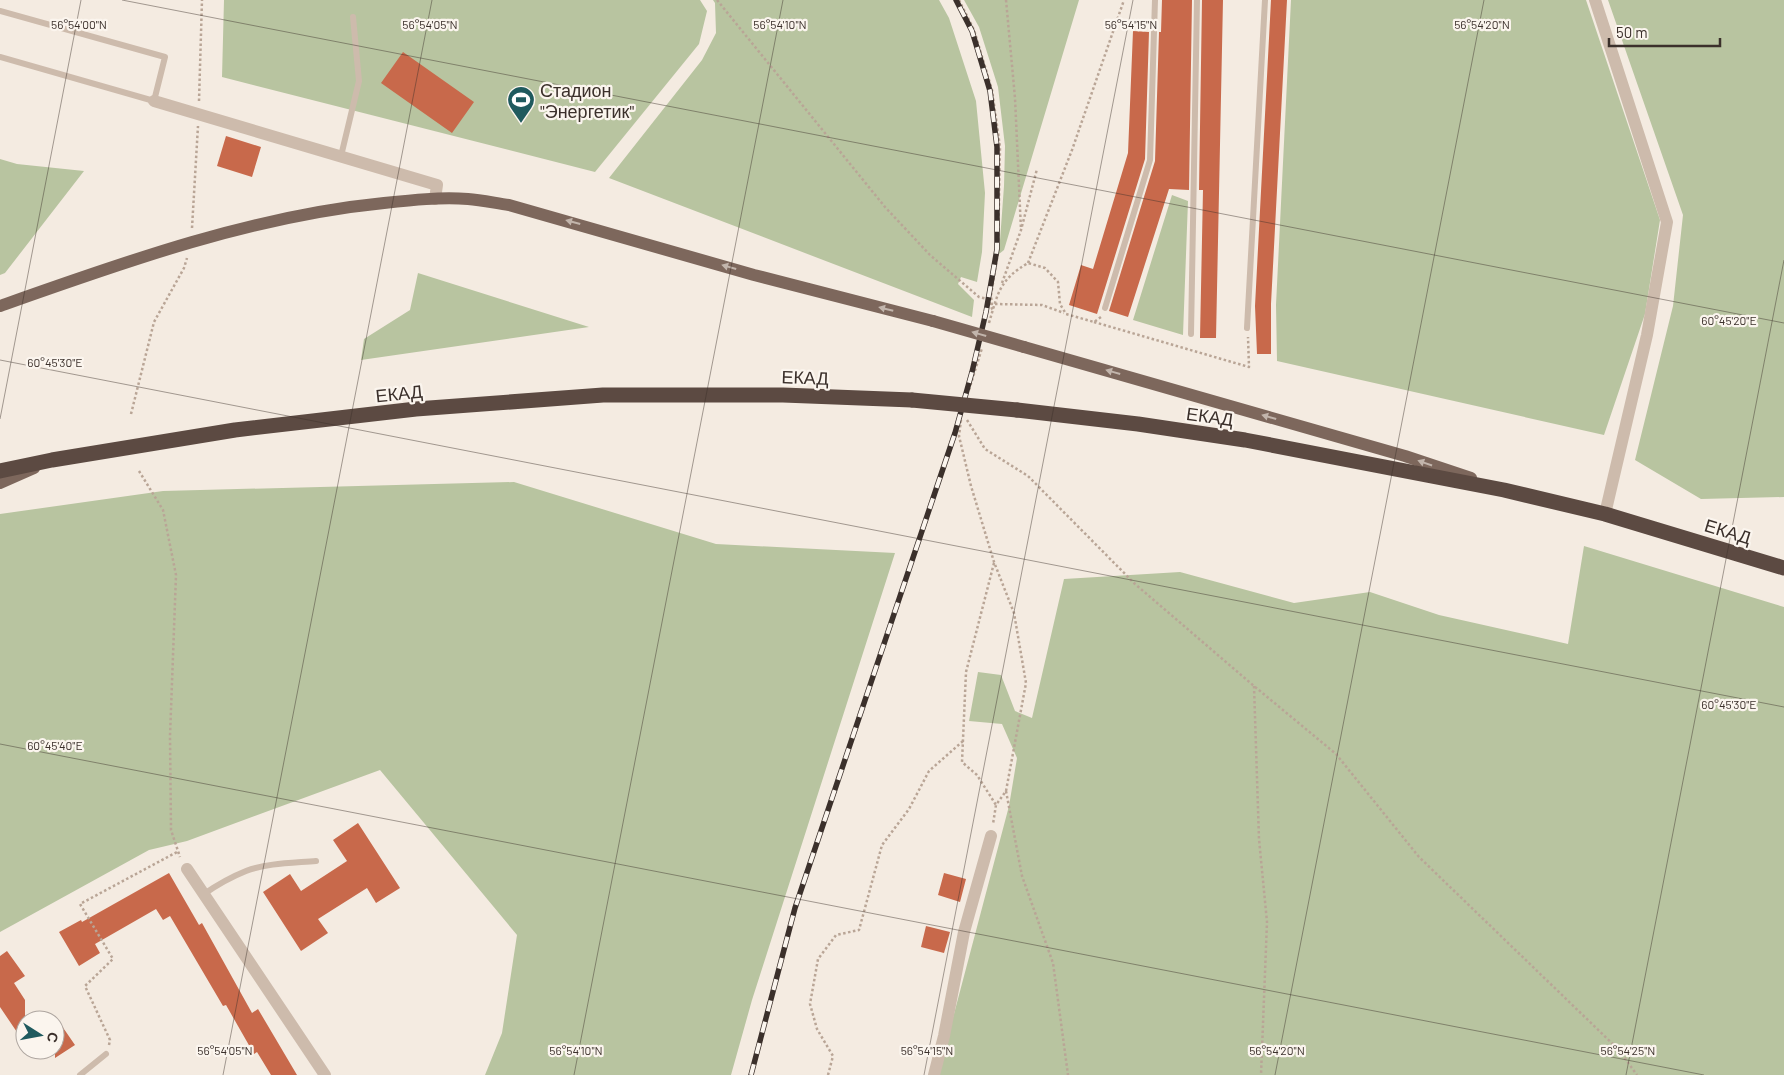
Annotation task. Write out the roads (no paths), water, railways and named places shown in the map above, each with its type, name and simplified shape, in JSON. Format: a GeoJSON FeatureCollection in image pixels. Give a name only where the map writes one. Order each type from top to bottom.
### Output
{"type":"FeatureCollection","features":[{"type":"Feature","properties":{"kind":"highway","name":"ЕКАД"},"geometry":{"type":"LineString","coordinates":[[0,471],[52,460],[235,430],[416,409],[603,395],[784,395],[912,400],[1138,424],[1245,440],[1504,490],[1605,514],[1784,568]]}},
{"type":"Feature","properties":{"kind":"main road"},"geometry":{"type":"LineString","coordinates":[[0,306],[92,273],[276,220],[362,205],[435,199],[468,199],[509,206],[754,275],[934,321],[1405,456],[1504,490]]}},
{"type":"Feature","properties":{"kind":"main road"},"geometry":{"type":"LineString","coordinates":[[0,484],[52,460]]}},
{"type":"Feature","properties":{"kind":"street"},"geometry":{"type":"LineString","coordinates":[[1595,0],[1667,222],[1647,335],[1605,514]]}},
{"type":"Feature","properties":{"kind":"street"},"geometry":{"type":"LineString","coordinates":[[154,101],[437,185],[435,199]]}},
{"type":"Feature","properties":{"kind":"street"},"geometry":{"type":"LineString","coordinates":[[934,1075],[944,1036],[964,932],[991,836]]}},
{"type":"Feature","properties":{"kind":"street"},"geometry":{"type":"LineString","coordinates":[[187,869],[325,1075]]}},
{"type":"Feature","properties":{"kind":"lane"},"geometry":{"type":"LineString","coordinates":[[1105,308],[1150,160],[1155,0]]}},
{"type":"Feature","properties":{"kind":"lane"},"geometry":{"type":"LineString","coordinates":[[1191,334],[1196,0]]}},
{"type":"Feature","properties":{"kind":"lane"},"geometry":{"type":"LineString","coordinates":[[1247,328],[1265,0]]}},
{"type":"Feature","properties":{"kind":"lane"},"geometry":{"type":"LineString","coordinates":[[0,11],[165,57],[154,101],[0,57]]}},
{"type":"Feature","properties":{"kind":"lane"},"geometry":{"type":"LineString","coordinates":[[341,156],[360,81],[353,17]]}},
{"type":"Feature","properties":{"kind":"lane"},"geometry":{"type":"LineString","coordinates":[[204,894],[247,871],[278,864],[316,861]]}},
{"type":"Feature","properties":{"kind":"lane"},"geometry":{"type":"LineString","coordinates":[[80,1075],[106,1054]]}},
{"type":"Feature","properties":{"kind":"railway"},"geometry":{"type":"LineString","coordinates":[[751,1075],[795,908],[955,433],[986,312],[997,249],[997,147],[990,91],[972,31],[956,0]]}},
{"type":"Feature","properties":{"kind":"place","name":"Стадион \"Энергетик\""},"geometry":{"type":"Point","coordinates":[521,124]}}]}
